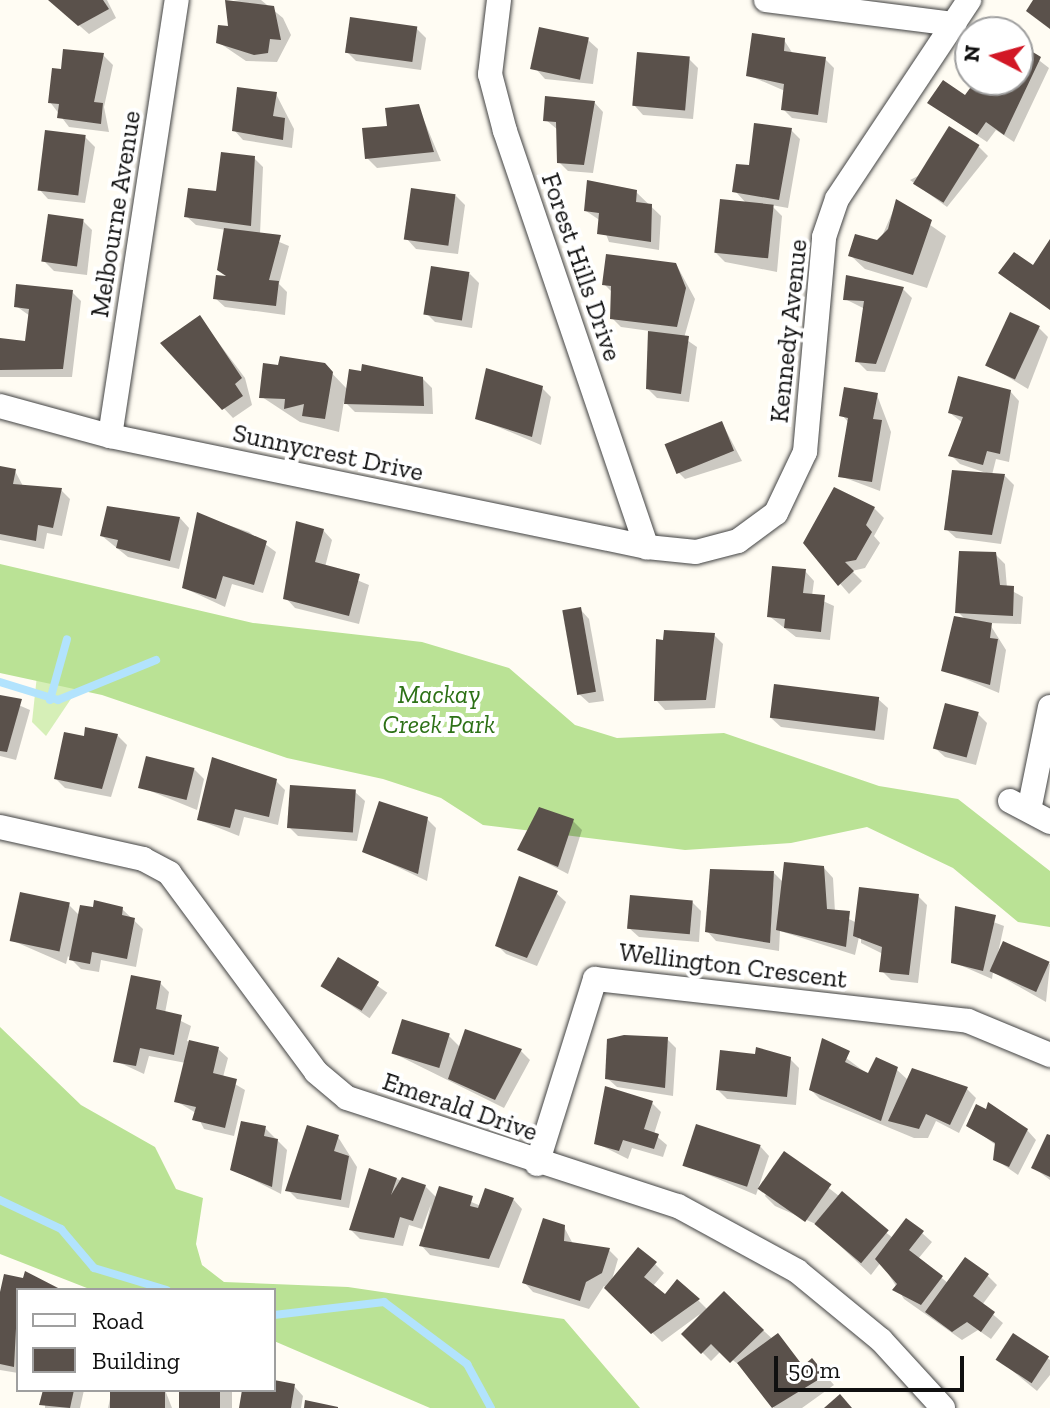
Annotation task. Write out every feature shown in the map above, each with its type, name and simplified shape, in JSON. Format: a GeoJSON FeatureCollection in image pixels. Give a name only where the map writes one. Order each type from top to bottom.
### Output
{"type":"FeatureCollection","features":[{"type":"Feature","properties":{"kind":"street","name":"Melbourne Avenue"},"geometry":{"type":"LineString","coordinates":[[110,436],[177,0]]}},
{"type":"Feature","properties":{"kind":"street","name":"Forest Hills Drive"},"geometry":{"type":"LineString","coordinates":[[499,0],[490,74],[505,131],[647,547]]}},
{"type":"Feature","properties":{"kind":"street"},"geometry":{"type":"LineString","coordinates":[[766,0],[811,3],[954,24]]}},
{"type":"Feature","properties":{"kind":"street","name":"Kennedy Avenue"},"geometry":{"type":"LineString","coordinates":[[647,547],[696,552],[738,541],[776,513],[805,452],[824,237],[833,211],[954,24]]}},
{"type":"Feature","properties":{"kind":"street","name":"Sunnycrest Drive"},"geometry":{"type":"LineString","coordinates":[[0,406],[110,436],[647,547]]}},
{"type":"Feature","properties":{"kind":"street"},"geometry":{"type":"LineString","coordinates":[[1030,811],[1050,707]]}},
{"type":"Feature","properties":{"kind":"street","name":"Emerald Drive"},"geometry":{"type":"LineString","coordinates":[[0,827],[143,859],[169,873],[316,1072],[347,1098],[537,1164],[678,1206],[797,1271],[881,1340],[943,1408]]}},
{"type":"Feature","properties":{"kind":"street","name":"Wellington Crescent"},"geometry":{"type":"LineString","coordinates":[[537,1164],[595,979],[968,1021],[1050,1055]]}},
{"type":"Feature","properties":{"kind":"green space","name":"Mackay Creek Park"},"geometry":{"type":"Polygon","coordinates":[[[0,564],[253,623],[422,642],[509,668],[575,725],[617,738],[724,733],[879,786],[958,799],[1050,871],[1050,927],[1018,922],[953,868],[867,827],[791,843],[685,850],[483,825],[441,798],[383,779],[287,758],[102,695],[0,673],[0,564]]]}},
{"type":"Feature","properties":{"kind":"green space"},"geometry":{"type":"Polygon","coordinates":[[[38,666],[87,675],[46,736],[32,722],[38,666]]]}},
{"type":"Feature","properties":{"kind":"green space"},"geometry":{"type":"Polygon","coordinates":[[[0,1027],[81,1105],[155,1147],[176,1189],[203,1198],[196,1244],[202,1265],[224,1282],[348,1287],[564,1319],[640,1408],[430,1408],[276,1342],[276,1288],[87,1288],[0,1254],[0,1027]]]}},
{"type":"Feature","properties":{"kind":"building"},"geometry":{"type":"Polygon","coordinates":[[[48,0],[103,0],[109,9],[78,26],[48,0]]]}},
{"type":"Feature","properties":{"kind":"building"},"geometry":{"type":"Polygon","coordinates":[[[225,0],[274,6],[281,40],[270,39],[268,53],[254,55],[216,43],[218,25],[228,26],[225,0]]]}},
{"type":"Feature","properties":{"kind":"building"},"geometry":{"type":"Polygon","coordinates":[[[1033,0],[1050,0],[1050,29],[1034,16],[1026,11],[1033,0]]]}},
{"type":"Feature","properties":{"kind":"building"},"geometry":{"type":"Polygon","coordinates":[[[350,17],[417,26],[412,62],[345,53],[350,17]]]}},
{"type":"Feature","properties":{"kind":"building"},"geometry":{"type":"Polygon","coordinates":[[[539,27],[589,38],[580,80],[530,69],[539,27]]]}},
{"type":"Feature","properties":{"kind":"building"},"geometry":{"type":"Polygon","coordinates":[[[752,33],[785,38],[784,51],[826,57],[818,115],[781,110],[784,84],[746,76],[752,33]]]}},
{"type":"Feature","properties":{"kind":"building"},"geometry":{"type":"Polygon","coordinates":[[[63,49],[104,53],[94,102],[103,103],[101,124],[57,118],[59,104],[48,103],[52,68],[61,69],[63,49]]]}},
{"type":"Feature","properties":{"kind":"building"},"geometry":{"type":"Polygon","coordinates":[[[637,52],[690,57],[685,110],[632,106],[637,52]]]}},
{"type":"Feature","properties":{"kind":"building"},"geometry":{"type":"Polygon","coordinates":[[[1034,53],[1041,57],[1034,72],[1034,53]]]}},
{"type":"Feature","properties":{"kind":"building"},"geometry":{"type":"Polygon","coordinates":[[[943,80],[954,88],[954,96],[1022,96],[1004,135],[986,122],[977,135],[927,103],[943,80]]]}},
{"type":"Feature","properties":{"kind":"building"},"geometry":{"type":"Polygon","coordinates":[[[237,87],[277,92],[273,116],[285,118],[283,140],[232,131],[237,87]]]}},
{"type":"Feature","properties":{"kind":"building"},"geometry":{"type":"Polygon","coordinates":[[[545,96],[595,101],[584,165],[557,163],[556,122],[543,121],[545,96]]]}},
{"type":"Feature","properties":{"kind":"building"},"geometry":{"type":"Polygon","coordinates":[[[419,104],[434,152],[365,159],[362,128],[387,126],[385,108],[419,104]]]}},
{"type":"Feature","properties":{"kind":"building"},"geometry":{"type":"Polygon","coordinates":[[[754,123],[792,128],[779,200],[732,192],[736,164],[749,165],[754,123]]]}},
{"type":"Feature","properties":{"kind":"building"},"geometry":{"type":"Polygon","coordinates":[[[949,126],[980,145],[943,203],[913,184],[949,126]]]}},
{"type":"Feature","properties":{"kind":"building"},"geometry":{"type":"Polygon","coordinates":[[[45,130],[86,135],[78,196],[38,191],[45,130]]]}},
{"type":"Feature","properties":{"kind":"building"},"geometry":{"type":"Polygon","coordinates":[[[221,152],[255,156],[251,226],[184,217],[188,188],[216,191],[221,152]]]}},
{"type":"Feature","properties":{"kind":"building"},"geometry":{"type":"Polygon","coordinates":[[[587,180],[637,190],[636,202],[652,204],[651,242],[597,234],[599,213],[584,211],[587,180]]]}},
{"type":"Feature","properties":{"kind":"building"},"geometry":{"type":"Polygon","coordinates":[[[411,188],[456,194],[448,246],[404,239],[411,188]]]}},
{"type":"Feature","properties":{"kind":"building"},"geometry":{"type":"Polygon","coordinates":[[[720,199],[774,205],[768,258],[714,253],[720,199]]]}},
{"type":"Feature","properties":{"kind":"building"},"geometry":{"type":"Polygon","coordinates":[[[896,199],[932,220],[913,275],[848,256],[855,234],[877,240],[888,229],[896,199]]]}},
{"type":"Feature","properties":{"kind":"building"},"geometry":{"type":"Polygon","coordinates":[[[48,214],[84,219],[77,267],[41,262],[48,214]]]}},
{"type":"Feature","properties":{"kind":"building"},"geometry":{"type":"Polygon","coordinates":[[[224,228],[281,235],[269,280],[279,281],[276,306],[213,299],[216,275],[226,276],[217,270],[224,228]]]}},
{"type":"Feature","properties":{"kind":"building"},"geometry":{"type":"Polygon","coordinates":[[[1050,239],[1050,310],[998,273],[1014,252],[1033,265],[1050,239]]]}},
{"type":"Feature","properties":{"kind":"building"},"geometry":{"type":"Polygon","coordinates":[[[606,254],[676,263],[686,288],[677,327],[610,319],[611,286],[602,285],[606,254]]]}},
{"type":"Feature","properties":{"kind":"building"},"geometry":{"type":"Polygon","coordinates":[[[431,266],[470,272],[462,320],[423,314],[431,266]]]}},
{"type":"Feature","properties":{"kind":"building"},"geometry":{"type":"Polygon","coordinates":[[[846,275],[904,287],[876,364],[855,362],[864,301],[843,300],[846,275]]]}},
{"type":"Feature","properties":{"kind":"building"},"geometry":{"type":"Polygon","coordinates":[[[16,284],[73,290],[63,369],[0,370],[0,338],[25,341],[29,309],[14,307],[16,284]]]}},
{"type":"Feature","properties":{"kind":"building"},"geometry":{"type":"Polygon","coordinates":[[[1010,312],[1040,326],[1015,379],[985,365],[1010,312]]]}},
{"type":"Feature","properties":{"kind":"building"},"geometry":{"type":"Polygon","coordinates":[[[200,315],[242,378],[235,384],[243,396],[222,410],[160,343],[200,315]]]}},
{"type":"Feature","properties":{"kind":"building"},"geometry":{"type":"Polygon","coordinates":[[[648,331],[689,336],[681,394],[646,389],[648,331]]]}},
{"type":"Feature","properties":{"kind":"building"},"geometry":{"type":"Polygon","coordinates":[[[280,356],[325,363],[333,372],[325,419],[302,416],[304,404],[284,409],[285,399],[259,398],[263,363],[278,365],[280,356]]]}},
{"type":"Feature","properties":{"kind":"building"},"geometry":{"type":"Polygon","coordinates":[[[362,364],[423,377],[424,406],[344,404],[349,369],[361,371],[362,364]]]}},
{"type":"Feature","properties":{"kind":"building"},"geometry":{"type":"Polygon","coordinates":[[[486,368],[543,386],[532,437],[475,419],[486,368]]]}},
{"type":"Feature","properties":{"kind":"building"},"geometry":{"type":"Polygon","coordinates":[[[958,376],[1011,390],[1000,454],[987,451],[983,465],[948,456],[963,417],[948,413],[958,376]]]}},
{"type":"Feature","properties":{"kind":"building"},"geometry":{"type":"Polygon","coordinates":[[[844,387],[878,393],[873,419],[882,420],[872,482],[838,477],[848,418],[839,416],[844,387]]]}},
{"type":"Feature","properties":{"kind":"building"},"geometry":{"type":"Polygon","coordinates":[[[722,421],[734,451],[677,474],[665,444],[722,421]]]}},
{"type":"Feature","properties":{"kind":"building"},"geometry":{"type":"Polygon","coordinates":[[[0,466],[16,469],[13,484],[62,488],[53,528],[38,525],[36,541],[0,534],[0,466]]]}},
{"type":"Feature","properties":{"kind":"building"},"geometry":{"type":"Polygon","coordinates":[[[952,470],[1005,474],[992,535],[944,530],[952,470]]]}},
{"type":"Feature","properties":{"kind":"building"},"geometry":{"type":"Polygon","coordinates":[[[834,487],[875,507],[866,525],[872,532],[856,560],[845,562],[854,571],[838,586],[803,543],[834,487]]]}},
{"type":"Feature","properties":{"kind":"building"},"geometry":{"type":"Polygon","coordinates":[[[107,506],[180,517],[170,561],[116,548],[118,540],[100,536],[107,506]]]}},
{"type":"Feature","properties":{"kind":"building"},"geometry":{"type":"Polygon","coordinates":[[[197,512],[267,541],[254,585],[223,576],[216,599],[182,588],[197,512]]]}},
{"type":"Feature","properties":{"kind":"building"},"geometry":{"type":"Polygon","coordinates":[[[296,521],[324,529],[315,562],[360,574],[349,616],[283,599],[296,521]]]}},
{"type":"Feature","properties":{"kind":"building"},"geometry":{"type":"Polygon","coordinates":[[[959,551],[996,552],[1000,585],[1014,586],[1013,616],[955,613],[959,551]]]}},
{"type":"Feature","properties":{"kind":"building"},"geometry":{"type":"Polygon","coordinates":[[[772,566],[806,569],[803,593],[825,595],[821,632],[784,628],[785,619],[767,617],[772,566]]]}},
{"type":"Feature","properties":{"kind":"building"},"geometry":{"type":"Polygon","coordinates":[[[581,607],[596,692],[577,695],[562,610],[581,607]]]}},
{"type":"Feature","properties":{"kind":"building"},"geometry":{"type":"Polygon","coordinates":[[[954,616],[992,623],[990,638],[998,639],[990,685],[941,671],[954,616]]]}},
{"type":"Feature","properties":{"kind":"building"},"geometry":{"type":"Polygon","coordinates":[[[664,630],[715,633],[706,700],[654,701],[656,639],[663,640],[664,630]]]}},
{"type":"Feature","properties":{"kind":"building"},"geometry":{"type":"Polygon","coordinates":[[[774,684],[879,697],[875,731],[770,718],[774,684]]]}},
{"type":"Feature","properties":{"kind":"building"},"geometry":{"type":"Polygon","coordinates":[[[0,695],[22,699],[7,752],[0,751],[0,695]]]}},
{"type":"Feature","properties":{"kind":"building"},"geometry":{"type":"Polygon","coordinates":[[[945,703],[979,712],[967,757],[933,748],[945,703]]]}},
{"type":"Feature","properties":{"kind":"building"},"geometry":{"type":"Polygon","coordinates":[[[85,727],[118,734],[102,789],[54,779],[64,732],[84,736],[85,727]]]}},
{"type":"Feature","properties":{"kind":"building"},"geometry":{"type":"Polygon","coordinates":[[[146,756],[195,768],[187,800],[138,788],[146,756]]]}},
{"type":"Feature","properties":{"kind":"building"},"geometry":{"type":"Polygon","coordinates":[[[212,757],[277,779],[269,817],[235,809],[230,828],[197,820],[212,757]]]}},
{"type":"Feature","properties":{"kind":"building"},"geometry":{"type":"Polygon","coordinates":[[[290,785],[356,790],[353,832],[287,828],[290,785]]]}},
{"type":"Feature","properties":{"kind":"building"},"geometry":{"type":"Polygon","coordinates":[[[379,801],[428,817],[418,874],[362,852],[379,801]]]}},
{"type":"Feature","properties":{"kind":"building"},"geometry":{"type":"Polygon","coordinates":[[[539,807],[574,819],[558,867],[517,850],[539,807]]]}},
{"type":"Feature","properties":{"kind":"building"},"geometry":{"type":"Polygon","coordinates":[[[784,862],[824,866],[827,909],[850,911],[846,947],[776,930],[784,862]]]}},
{"type":"Feature","properties":{"kind":"building"},"geometry":{"type":"Polygon","coordinates":[[[710,869],[774,871],[770,943],[705,932],[710,869]]]}},
{"type":"Feature","properties":{"kind":"building"},"geometry":{"type":"Polygon","coordinates":[[[519,876],[558,891],[527,958],[495,946],[519,876]]]}},
{"type":"Feature","properties":{"kind":"building"},"geometry":{"type":"Polygon","coordinates":[[[859,887],[919,894],[909,975],[879,972],[882,947],[853,936],[859,887]]]}},
{"type":"Feature","properties":{"kind":"building"},"geometry":{"type":"Polygon","coordinates":[[[20,892],[70,903],[59,952],[10,941],[20,892]]]}},
{"type":"Feature","properties":{"kind":"building"},"geometry":{"type":"Polygon","coordinates":[[[630,895],[693,900],[690,934],[627,929],[630,895]]]}},
{"type":"Feature","properties":{"kind":"building"},"geometry":{"type":"Polygon","coordinates":[[[94,900],[123,907],[122,915],[135,918],[127,959],[92,952],[90,964],[69,960],[80,905],[93,907],[94,900]]]}},
{"type":"Feature","properties":{"kind":"building"},"geometry":{"type":"Polygon","coordinates":[[[955,906],[996,915],[983,971],[951,963],[955,906]]]}},
{"type":"Feature","properties":{"kind":"building"},"geometry":{"type":"Polygon","coordinates":[[[1003,941],[1050,962],[1036,992],[990,971],[1003,941]]]}},
{"type":"Feature","properties":{"kind":"building"},"geometry":{"type":"Polygon","coordinates":[[[338,957],[379,982],[362,1011],[320,986],[338,957]]]}},
{"type":"Feature","properties":{"kind":"building"},"geometry":{"type":"Polygon","coordinates":[[[131,975],[161,981],[156,1009],[182,1015],[174,1055],[140,1048],[136,1066],[113,1062],[131,975]]]}},
{"type":"Feature","properties":{"kind":"building"},"geometry":{"type":"Polygon","coordinates":[[[402,1019],[450,1034],[439,1068],[391,1053],[402,1019]]]}},
{"type":"Feature","properties":{"kind":"building"},"geometry":{"type":"Polygon","coordinates":[[[465,1029],[522,1049],[495,1100],[448,1079],[465,1029]]]}},
{"type":"Feature","properties":{"kind":"building"},"geometry":{"type":"Polygon","coordinates":[[[624,1035],[668,1037],[665,1088],[605,1079],[607,1039],[624,1035]]]}},
{"type":"Feature","properties":{"kind":"building"},"geometry":{"type":"Polygon","coordinates":[[[822,1038],[850,1051],[845,1062],[868,1073],[876,1057],[898,1067],[881,1121],[809,1090],[822,1038]]]}},
{"type":"Feature","properties":{"kind":"building"},"geometry":{"type":"Polygon","coordinates":[[[189,1040],[219,1047],[213,1073],[237,1079],[225,1128],[192,1120],[196,1107],[174,1102],[189,1040]]]}},
{"type":"Feature","properties":{"kind":"building"},"geometry":{"type":"Polygon","coordinates":[[[756,1047],[791,1057],[787,1097],[716,1090],[720,1050],[755,1054],[756,1047]]]}},
{"type":"Feature","properties":{"kind":"building"},"geometry":{"type":"Polygon","coordinates":[[[912,1068],[968,1087],[950,1125],[926,1114],[919,1129],[888,1121],[912,1068]]]}},
{"type":"Feature","properties":{"kind":"building"},"geometry":{"type":"Polygon","coordinates":[[[605,1086],[653,1101],[644,1129],[659,1134],[654,1149],[623,1140],[619,1151],[594,1144],[605,1086]]]}},
{"type":"Feature","properties":{"kind":"building"},"geometry":{"type":"Polygon","coordinates":[[[988,1102],[1028,1129],[1009,1167],[993,1160],[995,1143],[966,1126],[976,1104],[986,1109],[988,1102]]]}},
{"type":"Feature","properties":{"kind":"building"},"geometry":{"type":"Polygon","coordinates":[[[241,1121],[266,1126],[264,1136],[278,1139],[272,1187],[230,1170],[241,1121]]]}},
{"type":"Feature","properties":{"kind":"building"},"geometry":{"type":"Polygon","coordinates":[[[696,1124],[761,1145],[747,1187],[682,1166],[696,1124]]]}},
{"type":"Feature","properties":{"kind":"building"},"geometry":{"type":"Polygon","coordinates":[[[307,1125],[339,1135],[334,1151],[349,1156],[341,1200],[285,1191],[307,1125]]]}},
{"type":"Feature","properties":{"kind":"building"},"geometry":{"type":"Polygon","coordinates":[[[1047,1134],[1050,1135],[1050,1177],[1031,1168],[1047,1134]]]}},
{"type":"Feature","properties":{"kind":"building"},"geometry":{"type":"Polygon","coordinates":[[[784,1151],[832,1184],[805,1222],[758,1189],[784,1151]]]}},
{"type":"Feature","properties":{"kind":"building"},"geometry":{"type":"Polygon","coordinates":[[[369,1168],[397,1178],[391,1195],[402,1177],[426,1185],[413,1221],[400,1217],[394,1238],[349,1230],[369,1168]]]}},
{"type":"Feature","properties":{"kind":"building"},"geometry":{"type":"Polygon","coordinates":[[[439,1186],[473,1196],[470,1206],[478,1208],[485,1188],[514,1198],[489,1259],[419,1246],[439,1186]]]}},
{"type":"Feature","properties":{"kind":"building"},"geometry":{"type":"Polygon","coordinates":[[[842,1191],[889,1230],[861,1263],[814,1224],[842,1191]]]}},
{"type":"Feature","properties":{"kind":"building"},"geometry":{"type":"Polygon","coordinates":[[[543,1218],[565,1225],[564,1241],[610,1248],[602,1273],[586,1282],[580,1301],[522,1283],[543,1218]]]}},
{"type":"Feature","properties":{"kind":"building"},"geometry":{"type":"Polygon","coordinates":[[[906,1218],[924,1231],[909,1250],[943,1276],[921,1305],[892,1290],[897,1284],[875,1259],[906,1218]]]}},
{"type":"Feature","properties":{"kind":"building"},"geometry":{"type":"Polygon","coordinates":[[[638,1247],[657,1262],[644,1277],[665,1294],[677,1279],[700,1299],[651,1334],[604,1288],[638,1247]]]}},
{"type":"Feature","properties":{"kind":"building"},"geometry":{"type":"Polygon","coordinates":[[[965,1257],[989,1274],[973,1296],[995,1312],[981,1332],[967,1322],[952,1332],[925,1312],[965,1257]]]}},
{"type":"Feature","properties":{"kind":"building"},"geometry":{"type":"Polygon","coordinates":[[[25,1271],[58,1288],[16,1288],[14,1367],[0,1364],[0,1292],[4,1274],[23,1278],[25,1271]]]}},
{"type":"Feature","properties":{"kind":"building"},"geometry":{"type":"Polygon","coordinates":[[[724,1291],[764,1330],[730,1363],[711,1344],[701,1354],[681,1334],[724,1291]]]}},
{"type":"Feature","properties":{"kind":"building"},"geometry":{"type":"Polygon","coordinates":[[[778,1333],[803,1366],[812,1358],[826,1375],[772,1408],[737,1363],[778,1333]]]}},
{"type":"Feature","properties":{"kind":"building"},"geometry":{"type":"Polygon","coordinates":[[[1013,1333],[1049,1356],[1032,1383],[996,1360],[1013,1333]]]}},
{"type":"Feature","properties":{"kind":"building"},"geometry":{"type":"Polygon","coordinates":[[[276,1380],[295,1384],[291,1408],[239,1408],[242,1392],[276,1392],[276,1380]]]}},
{"type":"Feature","properties":{"kind":"building"},"geometry":{"type":"Polygon","coordinates":[[[42,1392],[74,1392],[70,1408],[39,1405],[42,1392]]]}},
{"type":"Feature","properties":{"kind":"building"},"geometry":{"type":"Polygon","coordinates":[[[110,1392],[165,1392],[165,1408],[110,1408],[110,1392]]]}},
{"type":"Feature","properties":{"kind":"building"},"geometry":{"type":"Polygon","coordinates":[[[179,1392],[220,1392],[220,1408],[179,1408],[179,1392]]]}},
{"type":"Feature","properties":{"kind":"building"},"geometry":{"type":"Polygon","coordinates":[[[840,1394],[852,1408],[824,1408],[840,1394]]]}},
{"type":"Feature","properties":{"kind":"building"},"geometry":{"type":"Polygon","coordinates":[[[305,1400],[338,1407],[338,1408],[304,1408],[305,1400]]]}},
{"type":"Feature","properties":{"kind":"waterway"},"geometry":{"type":"LineString","coordinates":[[50,700],[67,639]]}},
{"type":"Feature","properties":{"kind":"waterway"},"geometry":{"type":"LineString","coordinates":[[0,682],[58,700],[156,660]]}},
{"type":"Feature","properties":{"kind":"waterway"},"geometry":{"type":"LineString","coordinates":[[0,1200],[61,1229],[94,1268],[160,1288]]}},
{"type":"Feature","properties":{"kind":"waterway"},"geometry":{"type":"LineString","coordinates":[[276,1315],[384,1302],[467,1364],[491,1408]]}}]}
